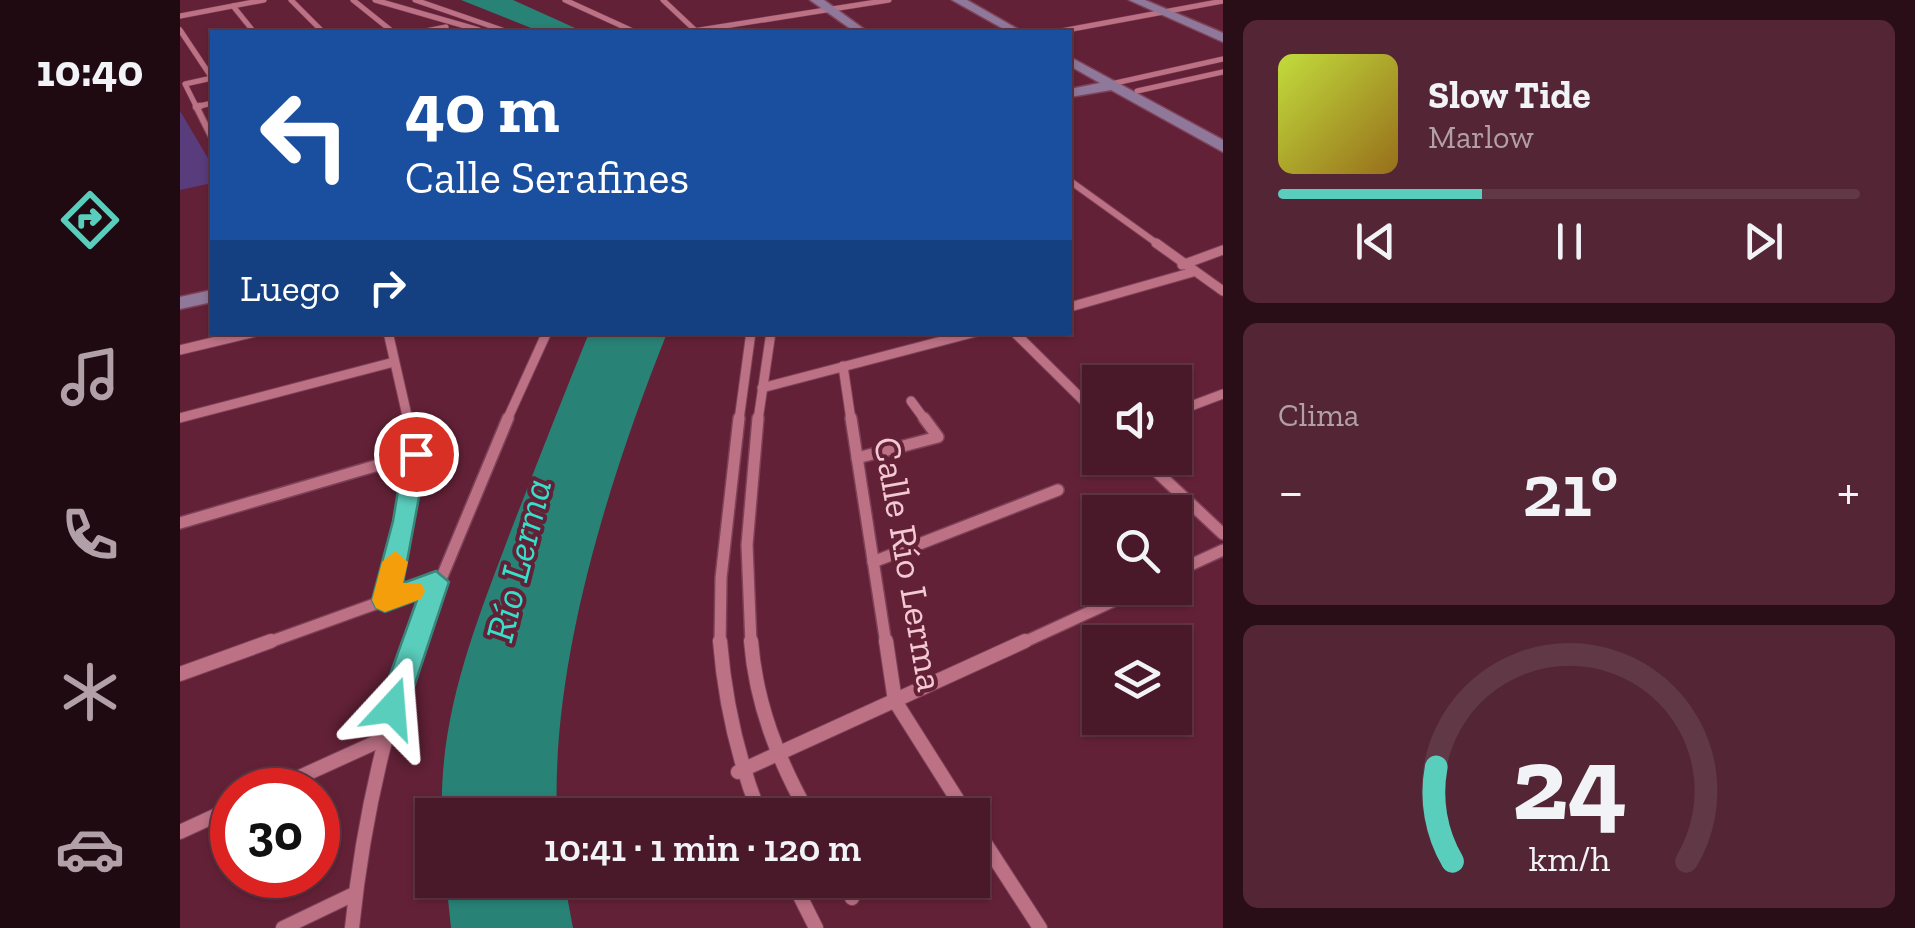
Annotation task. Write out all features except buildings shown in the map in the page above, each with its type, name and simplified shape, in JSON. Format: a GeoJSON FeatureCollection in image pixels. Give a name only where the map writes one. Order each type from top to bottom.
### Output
{"type":"FeatureCollection","features":[{"type":"Feature","properties":{"kind":"street"},"geometry":{"type":"LineString","coordinates":[[180,16],[264,0]]}},
{"type":"Feature","properties":{"kind":"street"},"geometry":{"type":"LineString","coordinates":[[291,0],[321,30]]}},
{"type":"Feature","properties":{"kind":"street"},"geometry":{"type":"LineString","coordinates":[[353,0],[390,30]]}},
{"type":"Feature","properties":{"kind":"street"},"geometry":{"type":"LineString","coordinates":[[374,0],[424,13],[447,27]]}},
{"type":"Feature","properties":{"kind":"street"},"geometry":{"type":"LineString","coordinates":[[415,0],[504,30]]}},
{"type":"Feature","properties":{"kind":"street"},"geometry":{"type":"LineString","coordinates":[[566,0],[632,30]]}},
{"type":"Feature","properties":{"kind":"street"},"geometry":{"type":"LineString","coordinates":[[663,0],[694,30]]}},
{"type":"Feature","properties":{"kind":"street"},"geometry":{"type":"LineString","coordinates":[[816,0],[859,30]]}},
{"type":"Feature","properties":{"kind":"street"},"geometry":{"type":"LineString","coordinates":[[708,30],[889,0]]}},
{"type":"Feature","properties":{"kind":"street"},"geometry":{"type":"LineString","coordinates":[[958,0],[1013,30]]}},
{"type":"Feature","properties":{"kind":"street"},"geometry":{"type":"LineString","coordinates":[[1135,0],[1222,38]]}},
{"type":"Feature","properties":{"kind":"street"},"geometry":{"type":"LineString","coordinates":[[1067,30],[1217,1],[1222,11]]}},
{"type":"Feature","properties":{"kind":"street"},"geometry":{"type":"LineString","coordinates":[[234,6],[252,30]]}},
{"type":"Feature","properties":{"kind":"street"},"geometry":{"type":"LineString","coordinates":[[479,30],[488,22]]}},
{"type":"Feature","properties":{"kind":"street"},"geometry":{"type":"LineString","coordinates":[[180,30],[210,75]]}},
{"type":"Feature","properties":{"kind":"street"},"geometry":{"type":"LineString","coordinates":[[431,30],[470,30]]}},
{"type":"Feature","properties":{"kind":"street"},"geometry":{"type":"LineString","coordinates":[[1072,93],[1222,60]]}},
{"type":"Feature","properties":{"kind":"street"},"geometry":{"type":"LineString","coordinates":[[1072,62],[1222,136]]}},
{"type":"Feature","properties":{"kind":"street"},"geometry":{"type":"LineString","coordinates":[[1072,105],[1222,72]]}},
{"type":"Feature","properties":{"kind":"street"},"geometry":{"type":"LineString","coordinates":[[210,78],[185,84],[210,134]]}},
{"type":"Feature","properties":{"kind":"street"},"geometry":{"type":"LineString","coordinates":[[1131,93],[1222,147]]}},
{"type":"Feature","properties":{"kind":"street"},"geometry":{"type":"LineString","coordinates":[[197,110],[210,107]]}},
{"type":"Feature","properties":{"kind":"street"},"geometry":{"type":"LineString","coordinates":[[1072,182],[1222,291]]}},
{"type":"Feature","properties":{"kind":"street"},"geometry":{"type":"LineString","coordinates":[[1182,265],[1222,250]]}},
{"type":"Feature","properties":{"kind":"street"},"geometry":{"type":"LineString","coordinates":[[1072,306],[1192,272]]}},
{"type":"Feature","properties":{"kind":"street"},"geometry":{"type":"LineString","coordinates":[[180,293],[210,286]]}},
{"type":"Feature","properties":{"kind":"street"},"geometry":{"type":"LineString","coordinates":[[180,303],[210,296]]}},
{"type":"Feature","properties":{"kind":"street"},"geometry":{"type":"LineString","coordinates":[[180,350],[242,335]]}},
{"type":"Feature","properties":{"kind":"street"},"geometry":{"type":"LineString","coordinates":[[385,600],[406,521],[416,454],[389,335]]}},
{"type":"Feature","properties":{"kind":"street"},"geometry":{"type":"LineString","coordinates":[[352,928],[354,894],[382,740],[436,582],[546,335]]}},
{"type":"Feature","properties":{"kind":"street"},"geometry":{"type":"LineString","coordinates":[[751,335],[720,601],[719,680],[738,772],[751,798]]}},
{"type":"Feature","properties":{"kind":"street"},"geometry":{"type":"LineString","coordinates":[[771,335],[746,555],[747,614],[757,680],[778,755],[800,798]]}},
{"type":"Feature","properties":{"kind":"street"},"geometry":{"type":"LineString","coordinates":[[762,388],[964,335]]}},
{"type":"Feature","properties":{"kind":"street"},"geometry":{"type":"LineString","coordinates":[[1017,335],[1082,399]]}},
{"type":"Feature","properties":{"kind":"street"},"geometry":{"type":"LineString","coordinates":[[180,418],[394,362]]}},
{"type":"Feature","properties":{"kind":"street","name":"Calle Río Lerma"},"geometry":{"type":"LineString","coordinates":[[842,366],[895,701],[957,798]]}},
{"type":"Feature","properties":{"kind":"street"},"geometry":{"type":"LineString","coordinates":[[1192,405],[1222,394]]}},
{"type":"Feature","properties":{"kind":"street"},"geometry":{"type":"LineString","coordinates":[[857,458],[938,437],[912,401]]}},
{"type":"Feature","properties":{"kind":"street"},"geometry":{"type":"LineString","coordinates":[[180,523],[416,454]]}},
{"type":"Feature","properties":{"kind":"street"},"geometry":{"type":"LineString","coordinates":[[1160,475],[1222,534]]}},
{"type":"Feature","properties":{"kind":"street"},"geometry":{"type":"LineString","coordinates":[[873,562],[1058,490]]}},
{"type":"Feature","properties":{"kind":"street"},"geometry":{"type":"LineString","coordinates":[[1192,564],[1222,550]]}},
{"type":"Feature","properties":{"kind":"street"},"geometry":{"type":"LineString","coordinates":[[180,674],[436,582]]}},
{"type":"Feature","properties":{"kind":"street"},"geometry":{"type":"LineString","coordinates":[[738,772],[1105,605]]}},
{"type":"Feature","properties":{"kind":"street"},"geometry":{"type":"LineString","coordinates":[[320,768],[382,740]]}},
{"type":"Feature","properties":{"kind":"street"},"geometry":{"type":"LineString","coordinates":[[180,832],[210,818]]}},
{"type":"Feature","properties":{"kind":"street"},"geometry":{"type":"LineString","coordinates":[[990,851],[1040,928]]}},
{"type":"Feature","properties":{"kind":"street"},"geometry":{"type":"LineString","coordinates":[[283,928],[354,894]]}},
{"type":"Feature","properties":{"kind":"street"},"geometry":{"type":"LineString","coordinates":[[801,898],[816,928]]}},
{"type":"Feature","properties":{"kind":"shaded area"},"geometry":{"type":"Polygon","coordinates":[[[180,111],[210,162],[210,183],[180,190],[180,111]]]}},
{"type":"Feature","properties":{"kind":"water"},"geometry":{"type":"Polygon","coordinates":[[[461,0],[513,0],[580,30],[536,30],[461,0]]]}},
{"type":"Feature","properties":{"kind":"water","name":"Río Lerma"},"geometry":{"type":"Polygon","coordinates":[[[588,335],[666,335],[625,447],[588,570],[564,694],[557,798],[442,798],[446,741],[472,636],[588,335]]]}},
{"type":"Feature","properties":{"kind":"water"},"geometry":{"type":"Polygon","coordinates":[[[448,898],[567,898],[573,928],[451,928],[448,898]]]}},
{"type":"Feature","properties":{"kind":"slow traffic"},"geometry":{"type":"LineString","coordinates":[[395,562],[385,600],[411,591]]}},
{"type":"Feature","properties":{"kind":"route"},"geometry":{"type":"LineString","coordinates":[[392,708],[436,582],[385,600],[406,521],[416,454]]}}]}
